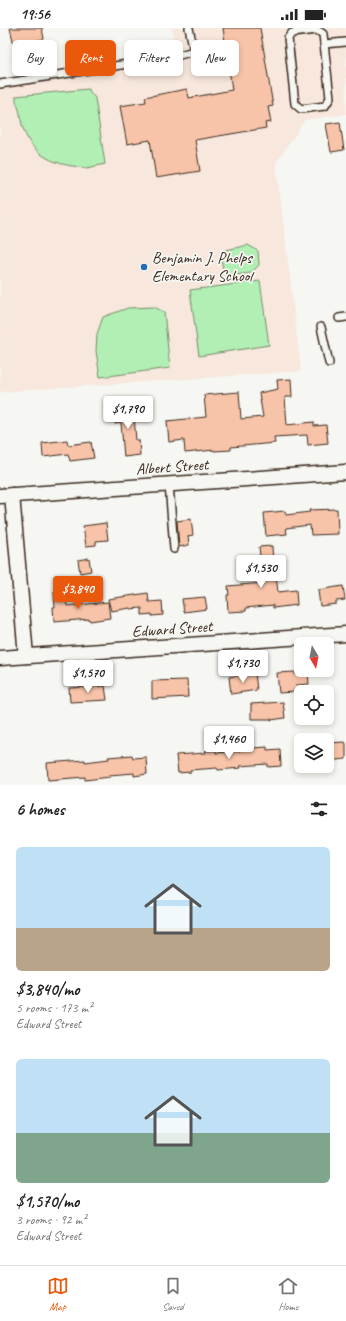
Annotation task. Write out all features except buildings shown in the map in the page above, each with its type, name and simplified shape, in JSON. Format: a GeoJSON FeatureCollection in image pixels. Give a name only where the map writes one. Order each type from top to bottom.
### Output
{"type":"FeatureCollection","features":[{"type":"Feature","properties":{"kind":"street","name":"Albert Street"},"geometry":{"type":"LineString","coordinates":[[6,495],[346,472]]}},
{"type":"Feature","properties":{"kind":"street"},"geometry":{"type":"LineString","coordinates":[[6,495],[26,656]]}},
{"type":"Feature","properties":{"kind":"street","name":"Edward Street"},"geometry":{"type":"LineString","coordinates":[[0,658],[346,634]]}},
{"type":"Feature","properties":{"kind":"lane"},"geometry":{"type":"LineString","coordinates":[[0,84],[172,57],[194,51],[189,28]]}},
{"type":"Feature","properties":{"kind":"lane"},"geometry":{"type":"LineString","coordinates":[[317,30],[323,34],[324,44],[330,98],[324,106],[301,109],[295,104],[288,38],[292,32],[317,30]]}},
{"type":"Feature","properties":{"kind":"lane"},"geometry":{"type":"LineString","coordinates":[[324,44],[346,42]]}},
{"type":"Feature","properties":{"kind":"lane"},"geometry":{"type":"LineString","coordinates":[[322,327],[328,363]]}},
{"type":"Feature","properties":{"kind":"lane"},"geometry":{"type":"LineString","coordinates":[[169,484],[174,550]]}},
{"type":"Feature","properties":{"kind":"shaded area","name":"Benjamin J. Phelps Elementary School"},"geometry":{"type":"Polygon","coordinates":[[[172,28],[346,28],[346,114],[305,120],[276,163],[301,371],[0,392],[0,84],[40,76],[57,76],[57,73],[65,71],[65,76],[116,76],[116,61],[124,59],[124,76],[183,76],[183,40],[174,40],[172,28]]]}},
{"type":"Feature","properties":{"kind":"green space"},"geometry":{"type":"Polygon","coordinates":[[[88,89],[95,98],[105,164],[83,168],[61,164],[43,156],[30,143],[25,134],[16,96],[88,89]]]}},
{"type":"Feature","properties":{"kind":"green space"},"geometry":{"type":"Polygon","coordinates":[[[248,245],[258,251],[259,265],[251,273],[226,276],[220,254],[226,250],[248,245]]]}},
{"type":"Feature","properties":{"kind":"green space"},"geometry":{"type":"Polygon","coordinates":[[[260,281],[269,345],[199,356],[190,290],[260,281]]]}},
{"type":"Feature","properties":{"kind":"green space"},"geometry":{"type":"Polygon","coordinates":[[[154,307],[164,312],[170,368],[100,377],[96,351],[97,334],[103,317],[128,308],[154,307]]]}},
{"type":"Feature","properties":{"kind":"place","name":"Benjamin J. Phelps Elementary School"},"geometry":{"type":"Point","coordinates":[144,267]}}]}
